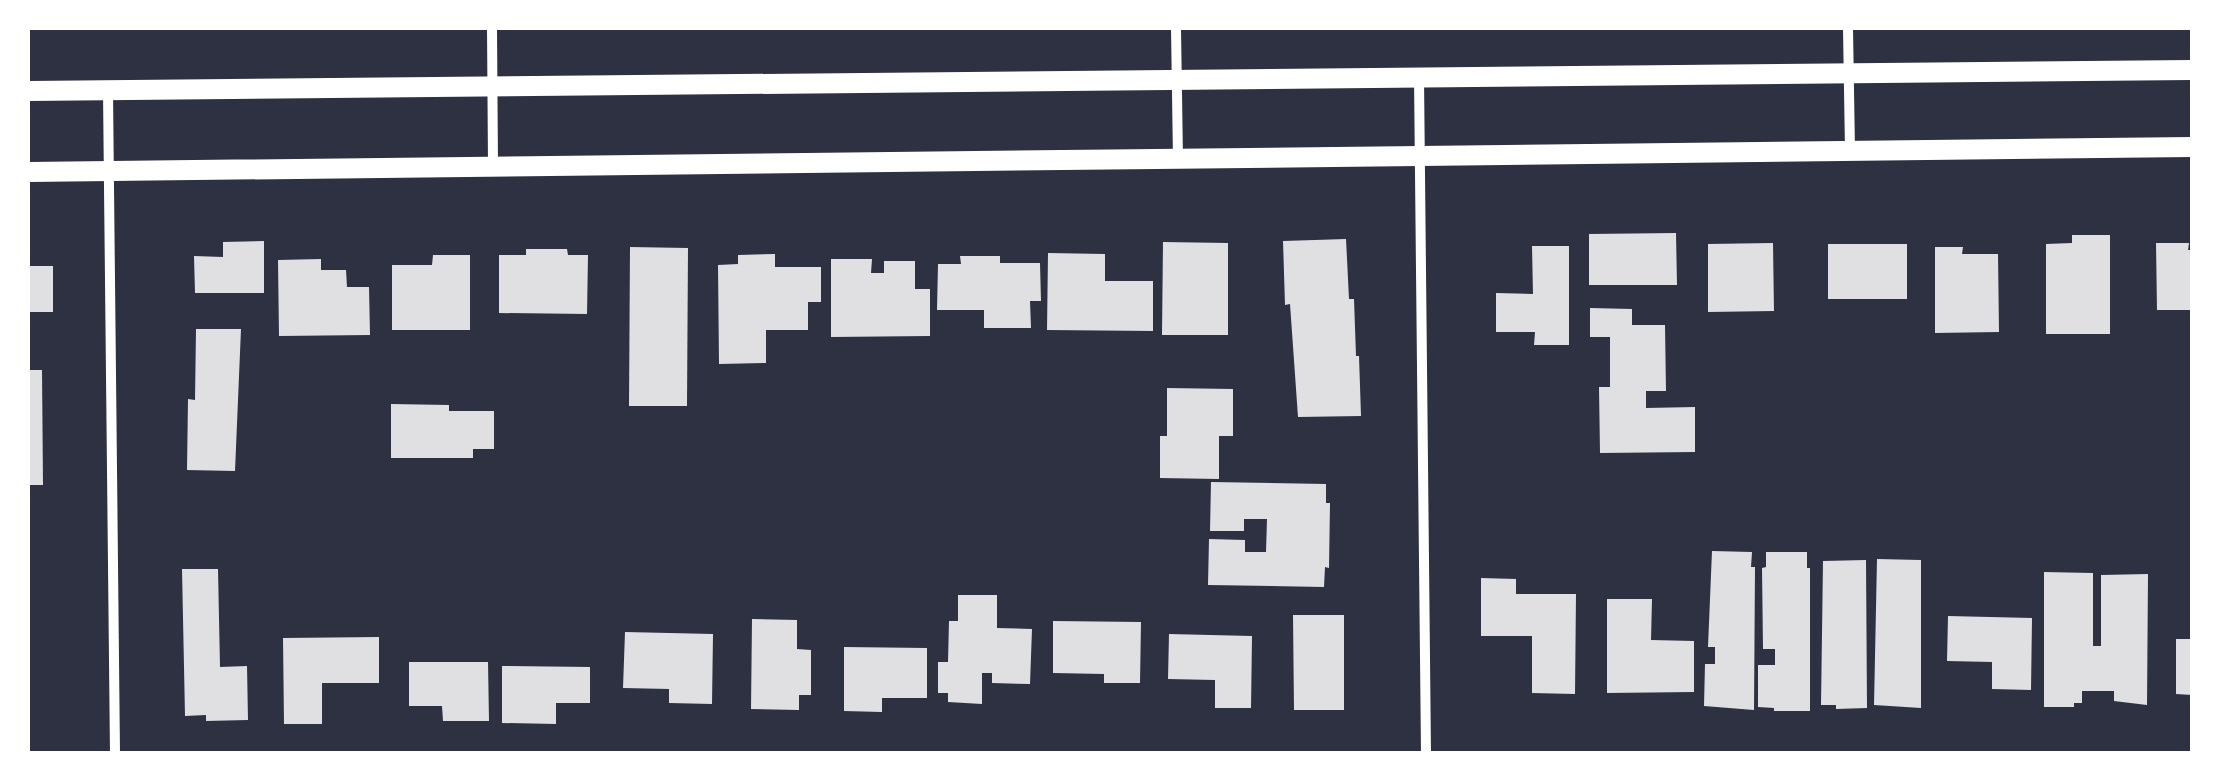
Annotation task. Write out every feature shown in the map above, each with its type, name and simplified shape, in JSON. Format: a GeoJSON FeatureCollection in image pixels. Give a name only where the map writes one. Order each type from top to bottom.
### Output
{"type":"FeatureCollection","features":[{"type":"Feature","properties":{"kind":"main road"},"geometry":{"type":"LineString","coordinates":[[28,92],[2192,70]]}},
{"type":"Feature","properties":{"kind":"main road"},"geometry":{"type":"LineString","coordinates":[[28,172],[2192,148]]}},
{"type":"Feature","properties":{"kind":"street"},"geometry":{"type":"LineString","coordinates":[[492,28],[493,168]]}},
{"type":"Feature","properties":{"kind":"street"},"geometry":{"type":"LineString","coordinates":[[1176,28],[1178,159]]}},
{"type":"Feature","properties":{"kind":"street"},"geometry":{"type":"LineString","coordinates":[[1848,28],[1850,152]]}},
{"type":"Feature","properties":{"kind":"street"},"geometry":{"type":"LineString","coordinates":[[1419,77],[1426,754]]}},
{"type":"Feature","properties":{"kind":"street"},"geometry":{"type":"LineString","coordinates":[[108,91],[115,754]]}},
{"type":"Feature","properties":{"kind":"building"},"geometry":{"type":"Polygon","coordinates":[[[1676,233],[1677,285],[1589,285],[1589,234],[1676,233]]]}},
{"type":"Feature","properties":{"kind":"building"},"geometry":{"type":"Polygon","coordinates":[[[2072,235],[2110,235],[2110,334],[2046,334],[2046,244],[2072,243],[2072,235]]]}},
{"type":"Feature","properties":{"kind":"building"},"geometry":{"type":"Polygon","coordinates":[[[1346,239],[1349,299],[1354,299],[1359,356],[1361,416],[1298,417],[1290,304],[1285,305],[1283,241],[1346,239]]]}},
{"type":"Feature","properties":{"kind":"building"},"geometry":{"type":"Polygon","coordinates":[[[264,241],[264,293],[195,293],[194,256],[223,257],[223,242],[264,241]]]}},
{"type":"Feature","properties":{"kind":"building"},"geometry":{"type":"Polygon","coordinates":[[[1163,242],[1228,243],[1228,335],[1162,335],[1163,242]]]}},
{"type":"Feature","properties":{"kind":"building"},"geometry":{"type":"Polygon","coordinates":[[[1773,243],[1774,311],[1708,312],[1708,244],[1773,243]]]}},
{"type":"Feature","properties":{"kind":"building"},"geometry":{"type":"Polygon","coordinates":[[[2156,243],[2189,243],[2192,310],[2157,310],[2156,243]]]}},
{"type":"Feature","properties":{"kind":"building"},"geometry":{"type":"Polygon","coordinates":[[[1828,244],[1907,244],[1907,299],[1828,299],[1828,244]]]}},
{"type":"Feature","properties":{"kind":"building"},"geometry":{"type":"Polygon","coordinates":[[[1532,246],[1569,246],[1569,345],[1534,345],[1535,332],[1496,332],[1496,293],[1533,294],[1532,246]]]}},
{"type":"Feature","properties":{"kind":"building"},"geometry":{"type":"Polygon","coordinates":[[[630,247],[688,248],[687,406],[629,406],[630,247]]]}},
{"type":"Feature","properties":{"kind":"building"},"geometry":{"type":"Polygon","coordinates":[[[1935,247],[1963,247],[1962,254],[1998,254],[1999,332],[1935,333],[1935,247]]]}},
{"type":"Feature","properties":{"kind":"building"},"geometry":{"type":"Polygon","coordinates":[[[526,249],[567,249],[568,255],[588,255],[587,314],[499,313],[499,255],[526,255],[526,249]]]}},
{"type":"Feature","properties":{"kind":"building"},"geometry":{"type":"Polygon","coordinates":[[[1048,253],[1105,254],[1105,281],[1153,281],[1153,331],[1047,330],[1048,253]]]}},
{"type":"Feature","properties":{"kind":"building"},"geometry":{"type":"Polygon","coordinates":[[[775,254],[775,267],[821,267],[821,302],[808,302],[808,330],[766,330],[766,363],[719,364],[718,265],[738,264],[738,255],[775,254]]]}},
{"type":"Feature","properties":{"kind":"building"},"geometry":{"type":"Polygon","coordinates":[[[433,255],[470,255],[470,330],[392,330],[392,265],[432,265],[433,255]]]}},
{"type":"Feature","properties":{"kind":"building"},"geometry":{"type":"Polygon","coordinates":[[[960,256],[1000,256],[1000,263],[1040,263],[1041,301],[1030,301],[1031,328],[984,328],[984,310],[937,310],[938,264],[961,264],[960,256]]]}},
{"type":"Feature","properties":{"kind":"building"},"geometry":{"type":"Polygon","coordinates":[[[321,259],[321,270],[346,270],[347,287],[369,287],[370,335],[279,336],[278,260],[321,259]]]}},
{"type":"Feature","properties":{"kind":"building"},"geometry":{"type":"Polygon","coordinates":[[[831,259],[872,259],[871,273],[884,273],[884,261],[915,261],[915,289],[930,289],[930,336],[831,337],[831,259]]]}},
{"type":"Feature","properties":{"kind":"building"},"geometry":{"type":"Polygon","coordinates":[[[28,266],[53,266],[53,312],[28,312],[28,266]]]}},
{"type":"Feature","properties":{"kind":"building"},"geometry":{"type":"Polygon","coordinates":[[[1590,308],[1632,309],[1632,325],[1665,325],[1666,391],[1646,391],[1646,408],[1695,407],[1695,452],[1600,453],[1599,387],[1610,387],[1610,337],[1590,337],[1590,308]]]}},
{"type":"Feature","properties":{"kind":"building"},"geometry":{"type":"Polygon","coordinates":[[[196,329],[241,329],[235,471],[187,470],[188,399],[195,400],[196,329]]]}},
{"type":"Feature","properties":{"kind":"building"},"geometry":{"type":"Polygon","coordinates":[[[28,370],[42,370],[43,485],[28,485],[28,370]]]}},
{"type":"Feature","properties":{"kind":"building"},"geometry":{"type":"Polygon","coordinates":[[[1167,388],[1233,389],[1233,436],[1219,436],[1219,479],[1160,478],[1160,436],[1167,436],[1167,388]]]}},
{"type":"Feature","properties":{"kind":"building"},"geometry":{"type":"Polygon","coordinates":[[[391,404],[449,405],[449,411],[494,411],[494,449],[473,449],[473,458],[391,458],[391,404]]]}},
{"type":"Feature","properties":{"kind":"building"},"geometry":{"type":"Polygon","coordinates":[[[1211,482],[1326,484],[1326,503],[1330,503],[1329,568],[1325,567],[1324,587],[1208,585],[1209,539],[1245,540],[1245,552],[1266,552],[1267,519],[1244,519],[1244,531],[1210,531],[1211,482]]]}},
{"type":"Feature","properties":{"kind":"building"},"geometry":{"type":"Polygon","coordinates":[[[1712,551],[1752,552],[1754,710],[1704,706],[1705,664],[1715,664],[1715,647],[1708,647],[1712,551]]]}},
{"type":"Feature","properties":{"kind":"building"},"geometry":{"type":"Polygon","coordinates":[[[1766,552],[1807,552],[1810,711],[1758,707],[1758,665],[1775,665],[1775,649],[1763,649],[1762,568],[1766,567],[1766,552]]]}},
{"type":"Feature","properties":{"kind":"building"},"geometry":{"type":"Polygon","coordinates":[[[1877,559],[1921,560],[1921,708],[1874,705],[1877,559]]]}},
{"type":"Feature","properties":{"kind":"building"},"geometry":{"type":"Polygon","coordinates":[[[1866,560],[1867,708],[1836,709],[1836,705],[1821,705],[1823,561],[1866,560]]]}},
{"type":"Feature","properties":{"kind":"building"},"geometry":{"type":"Polygon","coordinates":[[[182,569],[218,569],[220,667],[247,666],[248,720],[206,721],[206,715],[185,716],[182,569]]]}},
{"type":"Feature","properties":{"kind":"building"},"geometry":{"type":"Polygon","coordinates":[[[2044,572],[2093,573],[2093,646],[2101,646],[2101,575],[2148,574],[2147,705],[2114,701],[2114,691],[2082,691],[2082,703],[2074,703],[2074,707],[2044,707],[2044,572]]]}},
{"type":"Feature","properties":{"kind":"building"},"geometry":{"type":"Polygon","coordinates":[[[1481,578],[1516,579],[1516,594],[1576,594],[1575,694],[1532,693],[1532,636],[1481,636],[1481,578]]]}},
{"type":"Feature","properties":{"kind":"building"},"geometry":{"type":"Polygon","coordinates":[[[958,595],[997,595],[997,628],[1032,629],[1030,684],[992,683],[992,673],[982,673],[982,704],[948,702],[948,693],[938,693],[938,662],[948,662],[949,621],[958,621],[958,595]]]}},
{"type":"Feature","properties":{"kind":"building"},"geometry":{"type":"Polygon","coordinates":[[[1607,599],[1652,599],[1651,640],[1694,641],[1694,692],[1607,693],[1607,599]]]}},
{"type":"Feature","properties":{"kind":"building"},"geometry":{"type":"Polygon","coordinates":[[[1293,615],[1344,615],[1344,710],[1294,710],[1293,615]]]}},
{"type":"Feature","properties":{"kind":"building"},"geometry":{"type":"Polygon","coordinates":[[[1948,616],[2032,618],[2031,690],[1992,689],[1992,662],[1947,661],[1948,616]]]}},
{"type":"Feature","properties":{"kind":"building"},"geometry":{"type":"Polygon","coordinates":[[[752,619],[797,620],[797,649],[811,650],[811,695],[799,695],[799,710],[751,709],[752,619]]]}},
{"type":"Feature","properties":{"kind":"building"},"geometry":{"type":"Polygon","coordinates":[[[1053,621],[1141,622],[1140,683],[1104,683],[1104,674],[1053,673],[1053,621]]]}},
{"type":"Feature","properties":{"kind":"building"},"geometry":{"type":"Polygon","coordinates":[[[625,632],[713,634],[712,704],[669,703],[669,689],[623,688],[625,632]]]}},
{"type":"Feature","properties":{"kind":"building"},"geometry":{"type":"Polygon","coordinates":[[[1169,634],[1252,636],[1251,708],[1215,708],[1215,680],[1168,679],[1169,634]]]}},
{"type":"Feature","properties":{"kind":"building"},"geometry":{"type":"Polygon","coordinates":[[[379,637],[379,683],[322,683],[322,724],[284,724],[283,638],[379,637]]]}},
{"type":"Feature","properties":{"kind":"building"},"geometry":{"type":"Polygon","coordinates":[[[2176,639],[2192,639],[2192,695],[2176,694],[2176,639]]]}},
{"type":"Feature","properties":{"kind":"building"},"geometry":{"type":"Polygon","coordinates":[[[844,647],[927,648],[927,698],[882,698],[882,712],[844,711],[844,647]]]}},
{"type":"Feature","properties":{"kind":"building"},"geometry":{"type":"Polygon","coordinates":[[[409,662],[488,662],[489,721],[443,721],[442,706],[409,706],[409,662]]]}},
{"type":"Feature","properties":{"kind":"building"},"geometry":{"type":"Polygon","coordinates":[[[502,666],[590,667],[590,703],[556,703],[556,724],[502,723],[502,666]]]}}]}
